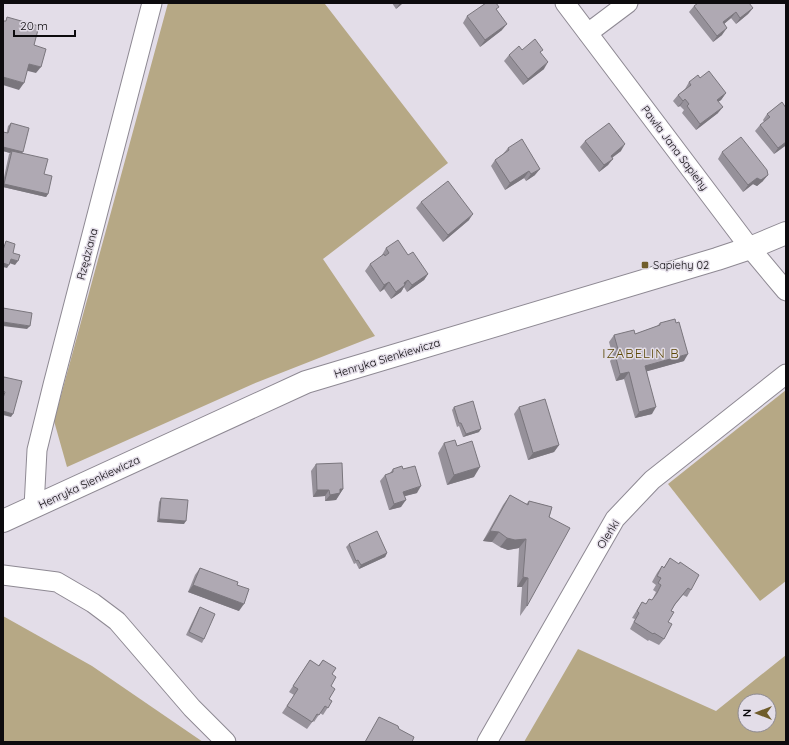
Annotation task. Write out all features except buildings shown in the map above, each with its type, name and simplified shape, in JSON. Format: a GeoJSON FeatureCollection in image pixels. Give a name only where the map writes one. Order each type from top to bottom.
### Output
{"type":"FeatureCollection","features":[{"type":"Feature","properties":{"kind":"street","name":"Rzędziana"},"geometry":{"type":"LineString","coordinates":[[34,507],[37,450],[152,3]]}},
{"type":"Feature","properties":{"kind":"street","name":"Pawła Jana Sapiehy"},"geometry":{"type":"LineString","coordinates":[[565,3],[750,248],[786,292]]}},
{"type":"Feature","properties":{"kind":"street"},"geometry":{"type":"LineString","coordinates":[[588,33],[628,3]]}},
{"type":"Feature","properties":{"kind":"street","name":"Henryka Sienkiewicza"},"geometry":{"type":"LineString","coordinates":[[3,521],[306,382],[750,248],[786,233]]}},
{"type":"Feature","properties":{"kind":"street","name":"Oleńki"},"geometry":{"type":"LineString","coordinates":[[487,742],[615,520],[652,480],[786,374]]}},
{"type":"Feature","properties":{"kind":"street"},"geometry":{"type":"LineString","coordinates":[[3,575],[57,582],[93,603],[118,621],[192,708],[226,742]]}},
{"type":"Feature","properties":{"kind":"shaded area"},"geometry":{"type":"Polygon","coordinates":[[[168,3],[326,3],[325,4],[448,163],[323,259],[375,336],[253,384],[67,467],[54,421],[168,3]]]}},
{"type":"Feature","properties":{"kind":"shaded area"},"geometry":{"type":"Polygon","coordinates":[[[786,390],[786,581],[760,601],[668,484],[786,390]]]}},
{"type":"Feature","properties":{"kind":"shaded area"},"geometry":{"type":"Polygon","coordinates":[[[3,616],[92,666],[203,742],[3,742],[3,616]]]}},
{"type":"Feature","properties":{"kind":"shaded area"},"geometry":{"type":"Polygon","coordinates":[[[578,649],[716,711],[737,694],[737,733],[777,733],[777,693],[738,693],[786,655],[786,742],[524,742],[578,649]]]}},
{"type":"Feature","properties":{"kind":"place","name":"Sapiehy 02"},"geometry":{"type":"Point","coordinates":[645,265]}},
{"type":"Feature","properties":{"kind":"district","name":"IZABELIN B"},"geometry":{"type":"Point","coordinates":[641,353]}}]}
